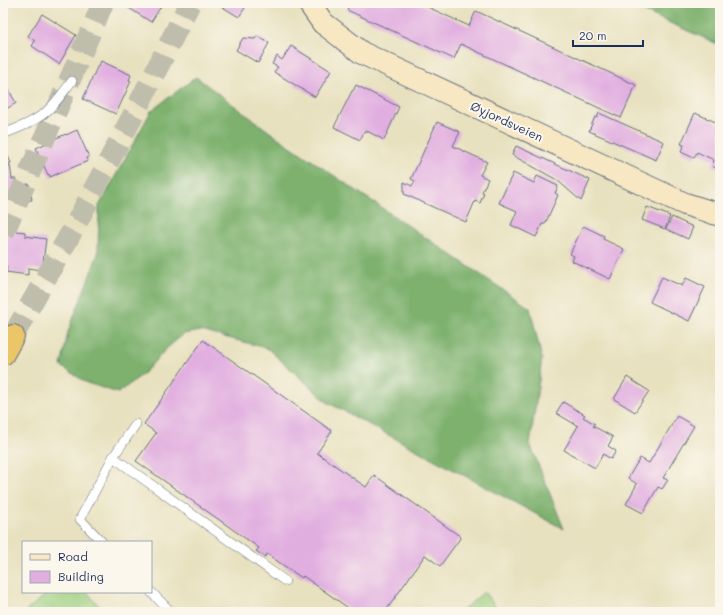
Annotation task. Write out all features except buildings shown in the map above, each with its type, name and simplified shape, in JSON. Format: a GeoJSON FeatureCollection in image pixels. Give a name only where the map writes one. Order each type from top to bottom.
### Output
{"type":"FeatureCollection","features":[{"type":"Feature","properties":{"kind":"street","name":"Øyjordsveien"},"geometry":{"type":"LineString","coordinates":[[308,3],[323,23],[362,53],[685,204],[720,215]]}},
{"type":"Feature","properties":{"kind":"lane"},"geometry":{"type":"LineString","coordinates":[[3,134],[27,124],[47,111],[72,81]]}},
{"type":"Feature","properties":{"kind":"lane"},"geometry":{"type":"LineString","coordinates":[[101,541],[80,520],[112,457],[136,424]]}},
{"type":"Feature","properties":{"kind":"lane"},"geometry":{"type":"LineString","coordinates":[[112,457],[285,581]]}},
{"type":"Feature","properties":{"kind":"lane"},"geometry":{"type":"LineString","coordinates":[[152,593],[171,612]]}},
{"type":"Feature","properties":{"kind":"green space"},"geometry":{"type":"Polygon","coordinates":[[[625,3],[720,3],[720,45],[625,3]]]}},
{"type":"Feature","properties":{"kind":"green space"},"geometry":{"type":"Polygon","coordinates":[[[196,77],[271,133],[530,308],[542,359],[530,444],[564,529],[327,402],[267,348],[201,331],[184,334],[167,348],[143,374],[118,393],[87,383],[61,366],[68,332],[98,254],[99,206],[151,111],[196,77]]]}},
{"type":"Feature","properties":{"kind":"green space"},"geometry":{"type":"Polygon","coordinates":[[[484,592],[500,612],[461,612],[484,592]]]}},
{"type":"Feature","properties":{"kind":"green space"},"geometry":{"type":"Polygon","coordinates":[[[48,593],[88,593],[104,612],[25,612],[48,593]]]}},
{"type":"Feature","properties":{"kind":"tunnel"},"geometry":{"type":"LineString","coordinates":[[3,234],[103,3]]}},
{"type":"Feature","properties":{"kind":"tunnel"},"geometry":{"type":"LineString","coordinates":[[13,336],[71,233],[190,3]]}}]}
